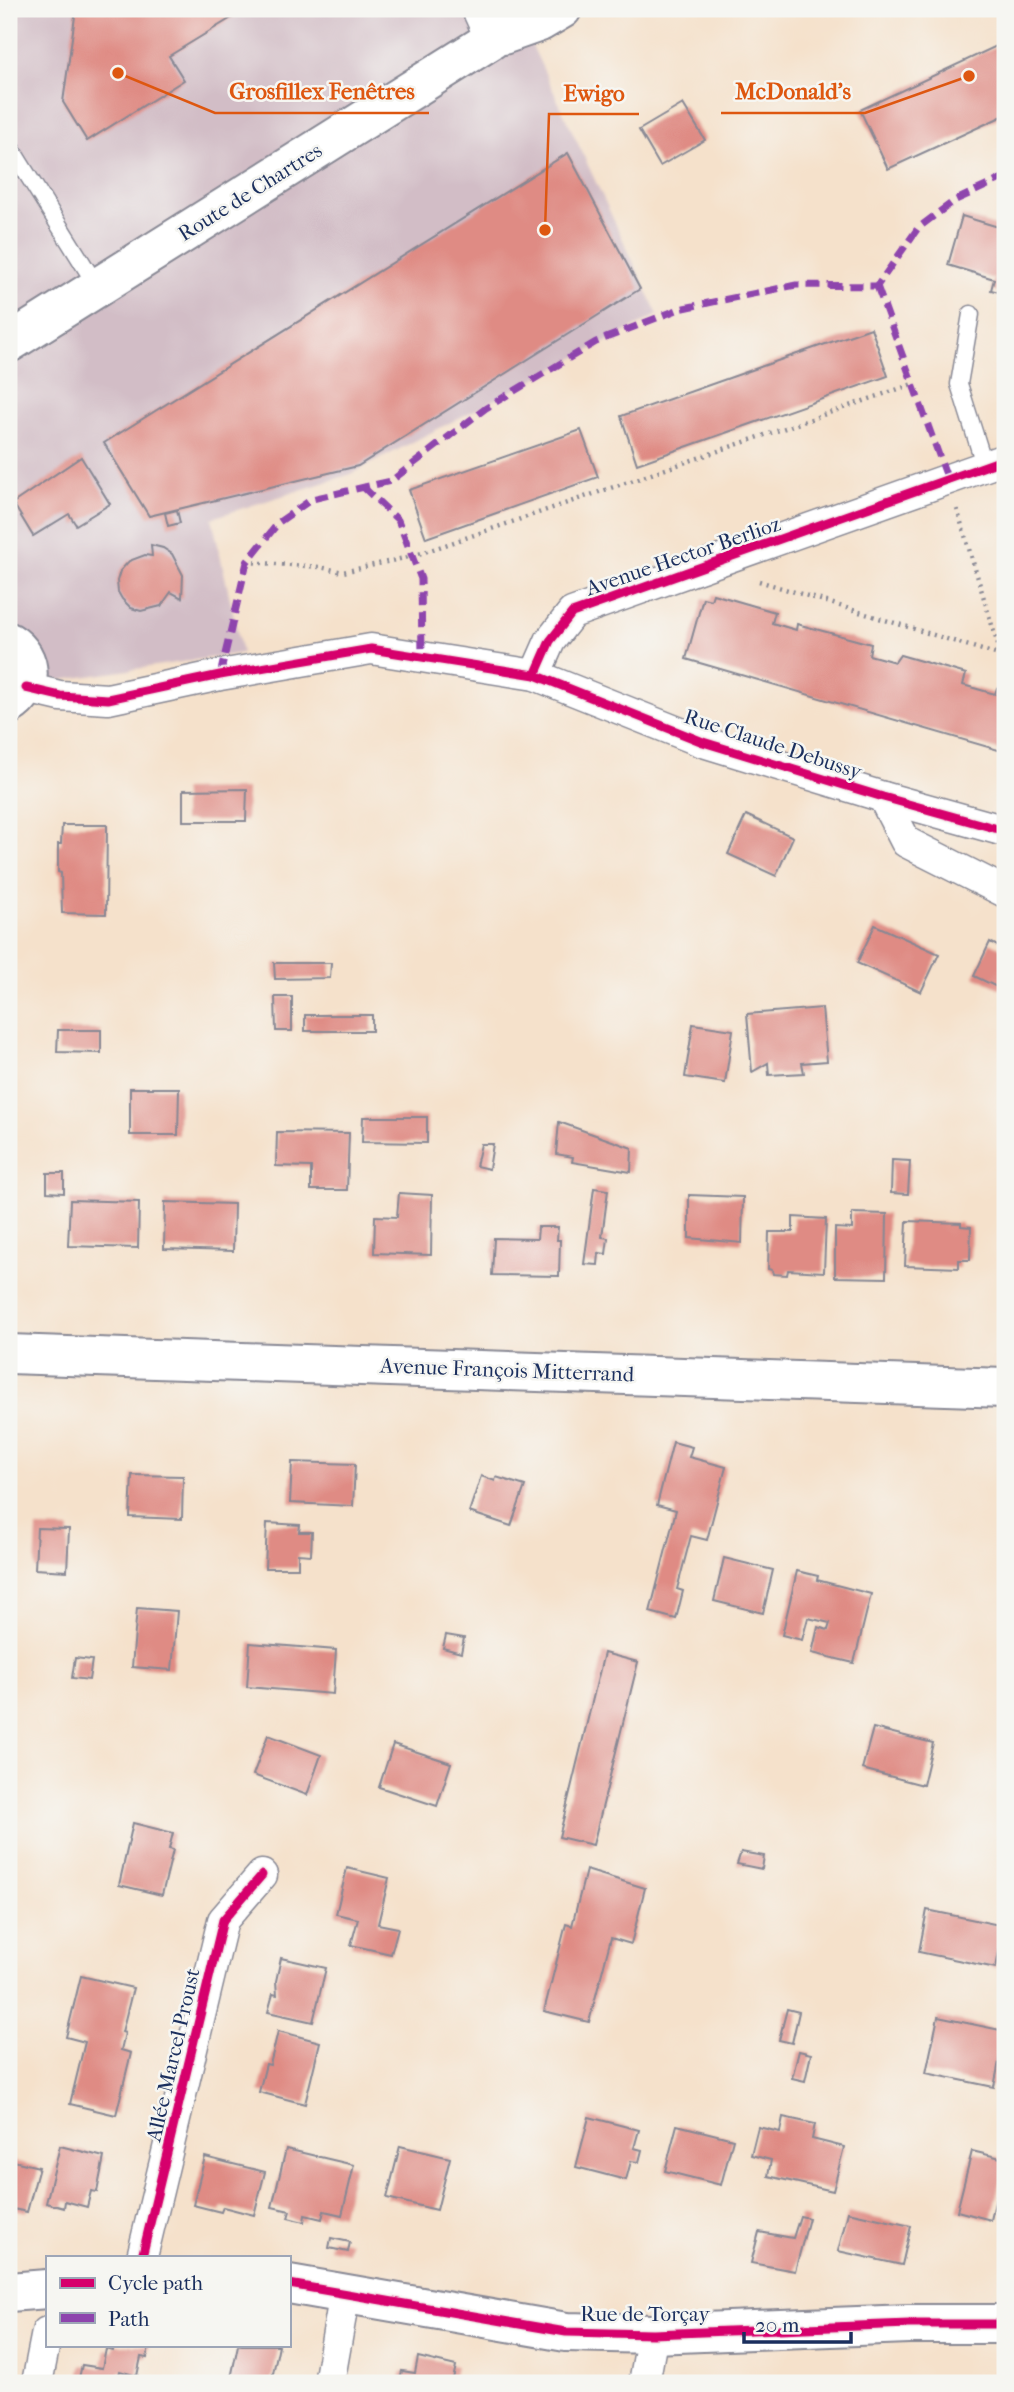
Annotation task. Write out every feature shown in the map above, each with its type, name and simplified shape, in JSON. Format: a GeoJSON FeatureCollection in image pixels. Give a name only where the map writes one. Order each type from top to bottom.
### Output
{"type":"FeatureCollection","features":[{"type":"Feature","properties":{"kind":"main road","name":"Route de Chartres"},"geometry":{"type":"LineString","coordinates":[[9,343],[98,288],[484,24],[526,9]]}},
{"type":"Feature","properties":{"kind":"main road","name":"Route de Chartres"},"geometry":{"type":"LineString","coordinates":[[484,24],[540,22],[562,9]]}},
{"type":"Feature","properties":{"kind":"main road"},"geometry":{"type":"LineString","coordinates":[[9,642],[23,654],[28,665],[17,697]]}},
{"type":"Feature","properties":{"kind":"main road","name":"Avenue François Mitterrand"},"geometry":{"type":"LineString","coordinates":[[9,1354],[1005,1388]]}},
{"type":"Feature","properties":{"kind":"main road","name":"Rue de Torçay"},"geometry":{"type":"LineString","coordinates":[[290,2284],[566,2332],[653,2334],[909,2324],[1005,2324]]}},
{"type":"Feature","properties":{"kind":"main road"},"geometry":{"type":"LineString","coordinates":[[9,2292],[46,2290]]}},
{"type":"Feature","properties":{"kind":"street","name":"Avenue Hector Berlioz"},"geometry":{"type":"LineString","coordinates":[[535,675],[550,641],[572,613],[995,463]]}},
{"type":"Feature","properties":{"kind":"street"},"geometry":{"type":"LineString","coordinates":[[17,697],[108,699],[220,675],[371,649],[535,675]]}},
{"type":"Feature","properties":{"kind":"street","name":"Rue Claude Debussy"},"geometry":{"type":"LineString","coordinates":[[535,675],[703,742],[1005,831]]}},
{"type":"Feature","properties":{"kind":"street"},"geometry":{"type":"LineString","coordinates":[[883,797],[906,842],[1005,892]]}},
{"type":"Feature","properties":{"kind":"street","name":"Allée Marcel Proust"},"geometry":{"type":"LineString","coordinates":[[142,2256],[223,1920],[262,1875]]}},
{"type":"Feature","properties":{"kind":"street"},"geometry":{"type":"LineString","coordinates":[[329,2383],[345,2293]]}},
{"type":"Feature","properties":{"kind":"street"},"geometry":{"type":"LineString","coordinates":[[645,2383],[653,2334]]}},
{"type":"Feature","properties":{"kind":"street"},"geometry":{"type":"LineString","coordinates":[[37,2383],[46,2337]]}},
{"type":"Feature","properties":{"kind":"lane"},"geometry":{"type":"LineString","coordinates":[[9,145],[98,288]]}},
{"type":"Feature","properties":{"kind":"lane"},"geometry":{"type":"LineString","coordinates":[[971,313],[959,384],[995,463]]}},
{"type":"Feature","properties":{"kind":"path"},"geometry":{"type":"LineString","coordinates":[[247,562],[320,567],[343,572],[413,556],[913,384]]}},
{"type":"Feature","properties":{"kind":"path"},"geometry":{"type":"LineString","coordinates":[[948,480],[1003,656]]}},
{"type":"Feature","properties":{"kind":"path"},"geometry":{"type":"LineString","coordinates":[[708,565],[1003,656]]}},
{"type":"Feature","properties":{"kind":"shaded area"},"geometry":{"type":"Polygon","coordinates":[[[9,9],[515,9],[658,315],[351,474],[212,518],[242,653],[9,688],[9,9]]]}},
{"type":"Feature","properties":{"kind":"building"},"geometry":{"type":"Polygon","coordinates":[[[76,9],[246,9],[169,56],[184,80],[87,141],[63,102],[76,9]]]}},
{"type":"Feature","properties":{"kind":"building"},"geometry":{"type":"Polygon","coordinates":[[[1005,42],[1005,115],[888,169],[860,110],[1005,42]]]}},
{"type":"Feature","properties":{"kind":"building"},"geometry":{"type":"Polygon","coordinates":[[[683,104],[705,140],[660,166],[639,130],[683,104]]]}},
{"type":"Feature","properties":{"kind":"building"},"geometry":{"type":"Polygon","coordinates":[[[568,153],[640,289],[358,466],[149,516],[104,443],[568,153]]]}},
{"type":"Feature","properties":{"kind":"building"},"geometry":{"type":"Polygon","coordinates":[[[962,216],[1005,229],[1003,293],[991,290],[994,279],[948,265],[962,216]]]}},
{"type":"Feature","properties":{"kind":"building"},"geometry":{"type":"Polygon","coordinates":[[[871,328],[888,376],[637,464],[621,416],[871,328]]]}},
{"type":"Feature","properties":{"kind":"building"},"geometry":{"type":"Polygon","coordinates":[[[581,430],[598,477],[426,538],[409,490],[581,430]]]}},
{"type":"Feature","properties":{"kind":"building"},"geometry":{"type":"Polygon","coordinates":[[[81,457],[110,504],[76,525],[69,514],[33,536],[13,503],[81,457]]]}},
{"type":"Feature","properties":{"kind":"building"},"geometry":{"type":"Polygon","coordinates":[[[177,510],[180,523],[168,526],[165,513],[177,510]]]}},
{"type":"Feature","properties":{"kind":"building"},"geometry":{"type":"Polygon","coordinates":[[[151,545],[172,554],[183,575],[182,598],[171,592],[161,606],[141,611],[131,608],[122,599],[117,581],[120,571],[129,561],[145,555],[152,556],[151,545]]]}},
{"type":"Feature","properties":{"kind":"building"},"geometry":{"type":"Polygon","coordinates":[[[713,594],[775,612],[772,623],[796,630],[797,624],[871,644],[869,655],[895,662],[900,655],[966,674],[963,685],[995,694],[997,688],[1005,690],[1005,752],[686,659],[703,598],[711,600],[713,594]]]}},
{"type":"Feature","properties":{"kind":"building"},"geometry":{"type":"Polygon","coordinates":[[[247,789],[246,821],[183,821],[183,790],[247,789]]]}},
{"type":"Feature","properties":{"kind":"building"},"geometry":{"type":"Polygon","coordinates":[[[746,815],[793,837],[776,876],[728,854],[746,815]]]}},
{"type":"Feature","properties":{"kind":"building"},"geometry":{"type":"Polygon","coordinates":[[[62,825],[107,825],[106,914],[62,913],[58,844],[61,844],[62,825]]]}},
{"type":"Feature","properties":{"kind":"building"},"geometry":{"type":"Polygon","coordinates":[[[875,925],[939,954],[921,992],[857,963],[875,925]]]}},
{"type":"Feature","properties":{"kind":"building"},"geometry":{"type":"Polygon","coordinates":[[[990,942],[1005,950],[1005,991],[974,976],[990,942]]]}},
{"type":"Feature","properties":{"kind":"building"},"geometry":{"type":"Polygon","coordinates":[[[274,963],[331,963],[330,978],[275,979],[274,963]]]}},
{"type":"Feature","properties":{"kind":"building"},"geometry":{"type":"Polygon","coordinates":[[[275,997],[292,997],[292,1031],[276,1031],[275,997]]]}},
{"type":"Feature","properties":{"kind":"building"},"geometry":{"type":"Polygon","coordinates":[[[822,1008],[827,1061],[802,1063],[804,1073],[769,1075],[768,1063],[752,1072],[747,1014],[822,1008]]]}},
{"type":"Feature","properties":{"kind":"building"},"geometry":{"type":"Polygon","coordinates":[[[305,1015],[372,1015],[372,1031],[305,1031],[305,1015]]]}},
{"type":"Feature","properties":{"kind":"building"},"geometry":{"type":"Polygon","coordinates":[[[693,1024],[733,1030],[725,1083],[685,1077],[693,1024]]]}},
{"type":"Feature","properties":{"kind":"building"},"geometry":{"type":"Polygon","coordinates":[[[58,1030],[101,1030],[101,1053],[57,1052],[58,1030]]]}},
{"type":"Feature","properties":{"kind":"building"},"geometry":{"type":"Polygon","coordinates":[[[130,1088],[179,1088],[178,1135],[130,1135],[130,1088]]]}},
{"type":"Feature","properties":{"kind":"building"},"geometry":{"type":"Polygon","coordinates":[[[363,1117],[427,1117],[427,1143],[362,1142],[363,1117]]]}},
{"type":"Feature","properties":{"kind":"building"},"geometry":{"type":"Polygon","coordinates":[[[559,1122],[632,1148],[631,1172],[572,1162],[573,1157],[556,1154],[559,1122]]]}},
{"type":"Feature","properties":{"kind":"building"},"geometry":{"type":"Polygon","coordinates":[[[277,1132],[349,1133],[347,1190],[311,1190],[311,1167],[276,1166],[277,1132]]]}},
{"type":"Feature","properties":{"kind":"building"},"geometry":{"type":"Polygon","coordinates":[[[481,1144],[493,1144],[489,1169],[476,1166],[481,1144]]]}},
{"type":"Feature","properties":{"kind":"building"},"geometry":{"type":"Polygon","coordinates":[[[892,1160],[910,1161],[908,1194],[891,1193],[892,1160]]]}},
{"type":"Feature","properties":{"kind":"building"},"geometry":{"type":"Polygon","coordinates":[[[47,1173],[64,1173],[64,1193],[47,1192],[47,1173]]]}},
{"type":"Feature","properties":{"kind":"building"},"geometry":{"type":"Polygon","coordinates":[[[594,1188],[608,1190],[602,1237],[608,1238],[606,1254],[599,1253],[598,1265],[584,1264],[594,1188]]]}},
{"type":"Feature","properties":{"kind":"building"},"geometry":{"type":"Polygon","coordinates":[[[399,1193],[432,1195],[431,1255],[374,1253],[375,1216],[397,1217],[399,1193]]]}},
{"type":"Feature","properties":{"kind":"building"},"geometry":{"type":"Polygon","coordinates":[[[689,1195],[743,1197],[742,1243],[689,1238],[689,1195]]]}},
{"type":"Feature","properties":{"kind":"building"},"geometry":{"type":"Polygon","coordinates":[[[70,1200],[139,1202],[138,1248],[68,1246],[70,1200]]]}},
{"type":"Feature","properties":{"kind":"building"},"geometry":{"type":"Polygon","coordinates":[[[165,1202],[234,1204],[233,1251],[164,1249],[165,1202]]]}},
{"type":"Feature","properties":{"kind":"building"},"geometry":{"type":"Polygon","coordinates":[[[852,1213],[887,1214],[886,1278],[835,1277],[835,1228],[852,1229],[852,1213]]]}},
{"type":"Feature","properties":{"kind":"building"},"geometry":{"type":"Polygon","coordinates":[[[793,1217],[826,1219],[824,1272],[788,1270],[787,1275],[773,1274],[772,1270],[768,1269],[769,1232],[793,1232],[793,1217]]]}},
{"type":"Feature","properties":{"kind":"building"},"geometry":{"type":"Polygon","coordinates":[[[907,1221],[961,1223],[961,1226],[971,1227],[970,1260],[959,1260],[959,1268],[905,1266],[907,1221]]]}},
{"type":"Feature","properties":{"kind":"building"},"geometry":{"type":"Polygon","coordinates":[[[538,1227],[558,1227],[559,1276],[492,1275],[494,1238],[537,1239],[538,1227]]]}},
{"type":"Feature","properties":{"kind":"building"},"geometry":{"type":"Polygon","coordinates":[[[673,1442],[692,1447],[689,1457],[726,1467],[707,1540],[691,1536],[677,1589],[683,1591],[676,1619],[650,1612],[676,1510],[657,1505],[673,1442]]]}},
{"type":"Feature","properties":{"kind":"building"},"geometry":{"type":"Polygon","coordinates":[[[292,1462],[355,1464],[353,1506],[290,1503],[292,1462]]]}},
{"type":"Feature","properties":{"kind":"building"},"geometry":{"type":"Polygon","coordinates":[[[132,1475],[183,1476],[182,1519],[130,1517],[132,1475]]]}},
{"type":"Feature","properties":{"kind":"building"},"geometry":{"type":"Polygon","coordinates":[[[481,1476],[495,1481],[496,1477],[525,1486],[511,1526],[469,1512],[481,1476]]]}},
{"type":"Feature","properties":{"kind":"building"},"geometry":{"type":"Polygon","coordinates":[[[267,1523],[300,1525],[299,1532],[312,1532],[311,1555],[298,1554],[298,1568],[265,1568],[267,1523]]]}},
{"type":"Feature","properties":{"kind":"building"},"geometry":{"type":"Polygon","coordinates":[[[37,1528],[69,1529],[67,1571],[35,1569],[37,1528]]]}},
{"type":"Feature","properties":{"kind":"building"},"geometry":{"type":"Polygon","coordinates":[[[724,1558],[773,1570],[763,1613],[714,1601],[724,1558]]]}},
{"type":"Feature","properties":{"kind":"building"},"geometry":{"type":"Polygon","coordinates":[[[797,1571],[818,1576],[817,1580],[871,1594],[854,1663],[812,1653],[818,1627],[828,1630],[830,1623],[808,1618],[802,1640],[782,1635],[797,1571]]]}},
{"type":"Feature","properties":{"kind":"building"},"geometry":{"type":"Polygon","coordinates":[[[137,1608],[177,1611],[172,1670],[132,1667],[137,1608]]]}},
{"type":"Feature","properties":{"kind":"building"},"geometry":{"type":"Polygon","coordinates":[[[446,1635],[464,1638],[461,1653],[443,1648],[446,1635]]]}},
{"type":"Feature","properties":{"kind":"building"},"geometry":{"type":"Polygon","coordinates":[[[250,1643],[336,1650],[333,1694],[247,1687],[250,1643]]]}},
{"type":"Feature","properties":{"kind":"building"},"geometry":{"type":"Polygon","coordinates":[[[604,1653],[638,1662],[593,1845],[559,1837],[604,1653]]]}},
{"type":"Feature","properties":{"kind":"building"},"geometry":{"type":"Polygon","coordinates":[[[75,1658],[92,1660],[89,1680],[72,1678],[75,1658]]]}},
{"type":"Feature","properties":{"kind":"building"},"geometry":{"type":"Polygon","coordinates":[[[873,1728],[933,1743],[923,1785],[862,1769],[873,1728]]]}},
{"type":"Feature","properties":{"kind":"building"},"geometry":{"type":"Polygon","coordinates":[[[268,1735],[321,1755],[307,1795],[253,1775],[268,1735]]]}},
{"type":"Feature","properties":{"kind":"building"},"geometry":{"type":"Polygon","coordinates":[[[393,1744],[451,1763],[437,1806],[379,1787],[393,1744]]]}},
{"type":"Feature","properties":{"kind":"building"},"geometry":{"type":"Polygon","coordinates":[[[133,1823],[173,1833],[169,1849],[173,1850],[162,1895],[119,1885],[133,1823]]]}},
{"type":"Feature","properties":{"kind":"building"},"geometry":{"type":"Polygon","coordinates":[[[741,1852],[764,1856],[762,1869],[737,1864],[741,1852]]]}},
{"type":"Feature","properties":{"kind":"building"},"geometry":{"type":"Polygon","coordinates":[[[347,1868],[389,1878],[378,1924],[398,1928],[391,1954],[351,1945],[358,1919],[336,1914],[347,1868]]]}},
{"type":"Feature","properties":{"kind":"building"},"geometry":{"type":"Polygon","coordinates":[[[586,1870],[645,1888],[631,1944],[611,1938],[589,2022],[544,2011],[566,1924],[572,1926],[586,1870]]]}},
{"type":"Feature","properties":{"kind":"building"},"geometry":{"type":"Polygon","coordinates":[[[927,1910],[1004,1926],[996,1968],[919,1952],[927,1910]]]}},
{"type":"Feature","properties":{"kind":"building"},"geometry":{"type":"Polygon","coordinates":[[[281,1958],[326,1968],[313,2022],[268,2012],[273,1994],[277,1995],[276,1981],[281,1958]]]}},
{"type":"Feature","properties":{"kind":"building"},"geometry":{"type":"Polygon","coordinates":[[[81,1976],[133,1988],[122,2032],[125,2033],[121,2050],[131,2053],[116,2115],[70,2104],[85,2042],[66,2037],[81,1976]]]}},
{"type":"Feature","properties":{"kind":"building"},"geometry":{"type":"Polygon","coordinates":[[[787,2009],[799,2012],[792,2043],[779,2040],[787,2009]]]}},
{"type":"Feature","properties":{"kind":"building"},"geometry":{"type":"Polygon","coordinates":[[[938,2017],[1005,2031],[994,2087],[926,2073],[938,2017]]]}},
{"type":"Feature","properties":{"kind":"building"},"geometry":{"type":"Polygon","coordinates":[[[278,2031],[320,2042],[305,2104],[259,2092],[266,2064],[270,2065],[278,2031]]]}},
{"type":"Feature","properties":{"kind":"building"},"geometry":{"type":"Polygon","coordinates":[[[799,2051],[811,2054],[805,2081],[792,2078],[799,2051]]]}},
{"type":"Feature","properties":{"kind":"building"},"geometry":{"type":"Polygon","coordinates":[[[589,2117],[639,2130],[634,2148],[642,2150],[639,2162],[631,2161],[626,2180],[576,2167],[589,2117]]]}},
{"type":"Feature","properties":{"kind":"building"},"geometry":{"type":"Polygon","coordinates":[[[783,2117],[815,2124],[812,2139],[844,2147],[833,2191],[768,2176],[771,2160],[751,2155],[758,2127],[780,2132],[783,2117]]]}},
{"type":"Feature","properties":{"kind":"building"},"geometry":{"type":"Polygon","coordinates":[[[677,2125],[733,2139],[721,2185],[665,2171],[677,2125]]]}},
{"type":"Feature","properties":{"kind":"building"},"geometry":{"type":"Polygon","coordinates":[[[60,2146],[104,2157],[97,2192],[91,2191],[87,2207],[65,2201],[64,2208],[46,2203],[60,2146]]]}},
{"type":"Feature","properties":{"kind":"building"},"geometry":{"type":"Polygon","coordinates":[[[400,2146],[450,2158],[437,2210],[387,2198],[400,2146]]]}},
{"type":"Feature","properties":{"kind":"building"},"geometry":{"type":"Polygon","coordinates":[[[286,2149],[354,2165],[342,2215],[324,2211],[322,2219],[305,2215],[304,2222],[288,2218],[290,2211],[272,2207],[286,2149]]]}},
{"type":"Feature","properties":{"kind":"building"},"geometry":{"type":"Polygon","coordinates":[[[972,2151],[1005,2159],[991,2220],[957,2211],[972,2151]]]}},
{"type":"Feature","properties":{"kind":"building"},"geometry":{"type":"Polygon","coordinates":[[[205,2157],[265,2172],[254,2215],[223,2207],[221,2212],[193,2205],[205,2157]]]}},
{"type":"Feature","properties":{"kind":"building"},"geometry":{"type":"Polygon","coordinates":[[[9,2160],[39,2167],[27,2212],[9,2208],[9,2160]]]}},
{"type":"Feature","properties":{"kind":"building"},"geometry":{"type":"Polygon","coordinates":[[[848,2212],[911,2226],[902,2265],[838,2251],[848,2212]]]}},
{"type":"Feature","properties":{"kind":"building"},"geometry":{"type":"Polygon","coordinates":[[[800,2216],[809,2218],[795,2271],[751,2263],[759,2232],[793,2238],[800,2216]]]}},
{"type":"Feature","properties":{"kind":"building"},"geometry":{"type":"Polygon","coordinates":[[[331,2238],[350,2242],[348,2252],[329,2248],[331,2238]]]}},
{"type":"Feature","properties":{"kind":"building"},"geometry":{"type":"Polygon","coordinates":[[[114,2346],[149,2346],[147,2358],[141,2357],[137,2376],[120,2371],[117,2383],[78,2382],[82,2365],[102,2368],[106,2349],[113,2351],[114,2346]]]}},
{"type":"Feature","properties":{"kind":"building"},"geometry":{"type":"Polygon","coordinates":[[[238,2346],[279,2346],[271,2383],[230,2383],[238,2346]]]}},
{"type":"Feature","properties":{"kind":"building"},"geometry":{"type":"Polygon","coordinates":[[[418,2357],[456,2366],[452,2383],[399,2383],[402,2371],[415,2373],[418,2357]]]}},
{"type":"Feature","properties":{"kind":"marked path"},"geometry":{"type":"LineString","coordinates":[[220,675],[247,562],[279,522],[312,499],[391,481],[486,408],[596,342],[679,309],[796,285],[877,286],[918,228],[954,201],[1005,177]]}},
{"type":"Feature","properties":{"kind":"marked path"},"geometry":{"type":"LineString","coordinates":[[877,286],[948,480]]}},
{"type":"Feature","properties":{"kind":"marked path"},"geometry":{"type":"LineString","coordinates":[[362,486],[398,520],[421,579],[422,657]]}},
{"type":"Feature","properties":{"kind":"cycle path"},"geometry":{"type":"LineString","coordinates":[[535,675],[550,641],[572,613],[1005,459]]}},
{"type":"Feature","properties":{"kind":"cycle path"},"geometry":{"type":"LineString","coordinates":[[26,688],[60,696],[108,699],[220,675],[371,649],[535,675],[703,742],[1005,831]]}},
{"type":"Feature","properties":{"kind":"cycle path"},"geometry":{"type":"LineString","coordinates":[[142,2256],[223,1920],[262,1875]]}},
{"type":"Feature","properties":{"kind":"cycle path"},"geometry":{"type":"LineString","coordinates":[[290,2284],[566,2332],[653,2334],[909,2324],[1005,2324]]}},
{"type":"Feature","properties":{"kind":"place","name":"Grosfillex Fenêtres"},"geometry":{"type":"Point","coordinates":[118,73]}},
{"type":"Feature","properties":{"kind":"place","name":"McDonald's"},"geometry":{"type":"Point","coordinates":[969,76]}},
{"type":"Feature","properties":{"kind":"place","name":"Ewigo"},"geometry":{"type":"Point","coordinates":[545,230]}}]}
